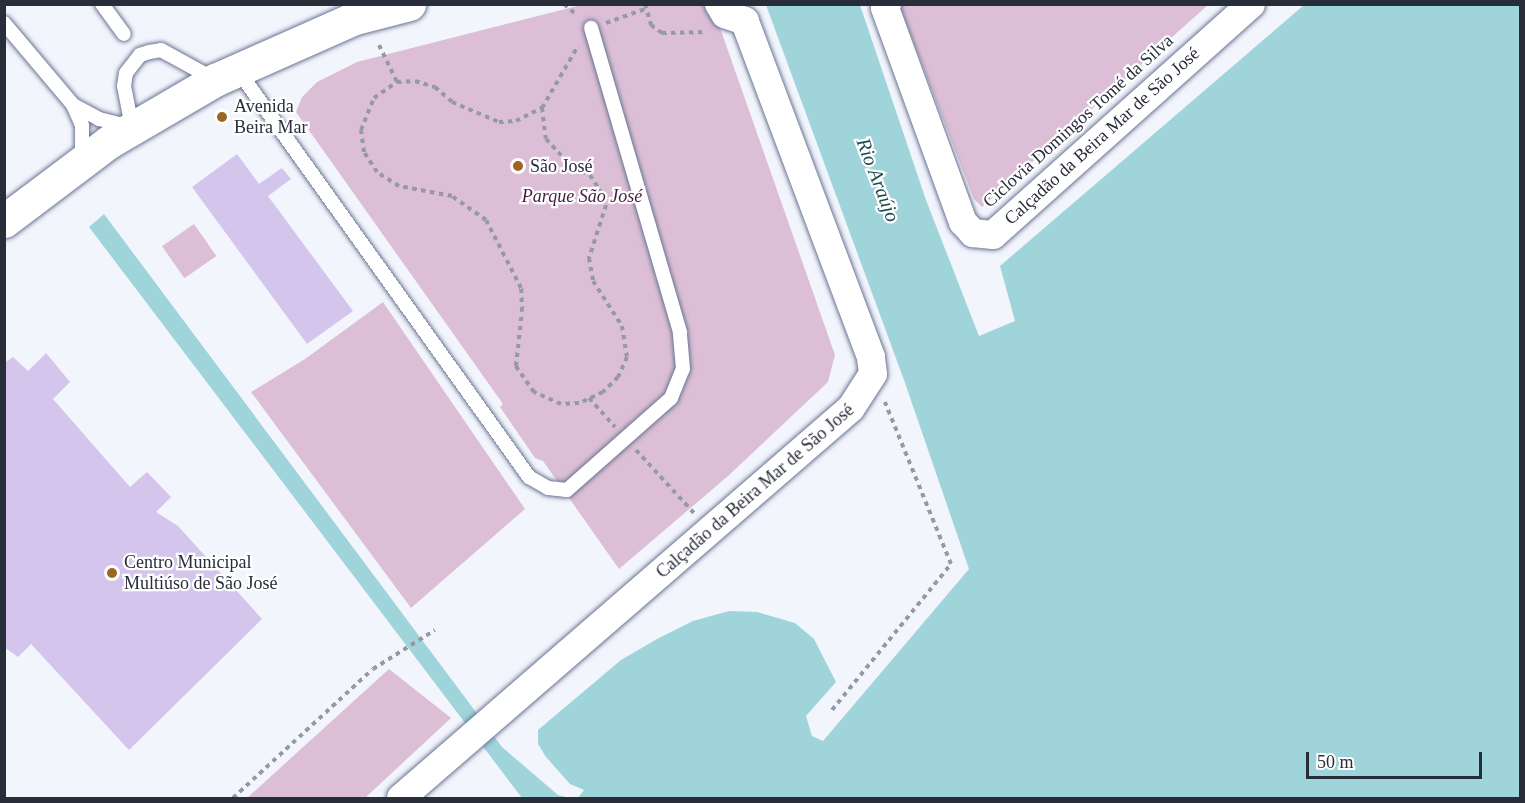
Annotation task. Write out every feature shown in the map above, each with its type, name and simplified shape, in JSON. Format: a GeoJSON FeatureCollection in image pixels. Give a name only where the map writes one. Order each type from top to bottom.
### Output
{"type":"FeatureCollection","features":[{"type":"Feature","properties":{"kind":"main road"},"geometry":{"type":"LineString","coordinates":[[4,221],[82,161],[132,127],[226,74],[366,11],[409,4]]}},
{"type":"Feature","properties":{"kind":"street"},"geometry":{"type":"LineString","coordinates":[[718,4],[725,14],[745,21],[871,357],[873,374]]}},
{"type":"Feature","properties":{"kind":"street","name":"Calçadão da Beira Mar de São José"},"geometry":{"type":"LineString","coordinates":[[887,4],[885,8],[963,222],[973,233],[993,235],[1251,4]]}},
{"type":"Feature","properties":{"kind":"street","name":"Calçadão da Beira Mar de São José"},"geometry":{"type":"LineString","coordinates":[[401,798],[851,408],[873,374]]}},
{"type":"Feature","properties":{"kind":"lane"},"geometry":{"type":"LineString","coordinates":[[102,4],[124,34]]}},
{"type":"Feature","properties":{"kind":"lane"},"geometry":{"type":"LineString","coordinates":[[4,23],[73,105],[82,125],[82,161]]}},
{"type":"Feature","properties":{"kind":"lane"},"geometry":{"type":"LineString","coordinates":[[73,105],[99,119],[132,127],[124,86],[129,66],[140,55],[161,50],[226,74],[530,477],[548,488],[567,490],[627,440],[671,398],[683,369],[683,348],[591,28]]}},
{"type":"Feature","properties":{"kind":"path"},"geometry":{"type":"LineString","coordinates":[[564,4],[591,28]]}},
{"type":"Feature","properties":{"kind":"path"},"geometry":{"type":"LineString","coordinates":[[542,108],[516,120],[499,122],[453,102],[435,87],[416,81],[397,82],[374,98],[361,130],[364,152],[377,172],[399,186],[452,196],[486,220],[521,288],[522,312],[516,366],[534,392],[561,404],[589,398],[603,392],[618,377],[627,357],[622,326],[593,281],[590,258],[606,205],[590,175],[566,162],[546,139],[542,108],[564,65],[591,28],[645,7]]}},
{"type":"Feature","properties":{"kind":"path"},"geometry":{"type":"LineString","coordinates":[[379,45],[397,82]]}},
{"type":"Feature","properties":{"kind":"path"},"geometry":{"type":"LineString","coordinates":[[832,710],[951,564],[873,374]]}},
{"type":"Feature","properties":{"kind":"path"},"geometry":{"type":"LineString","coordinates":[[589,398],[696,516]]}},
{"type":"Feature","properties":{"kind":"path"},"geometry":{"type":"LineString","coordinates":[[233,798],[373,669],[435,630]]}},
{"type":"Feature","properties":{"kind":"green space","name":"Parque São José"},"geometry":{"type":"Polygon","coordinates":[[[581,5],[712,5],[835,355],[828,382],[728,476],[619,569],[543,461],[535,458],[500,407],[503,404],[296,112],[302,97],[317,82],[357,62],[581,5]]]}},
{"type":"Feature","properties":{"kind":"green space"},"geometry":{"type":"Polygon","coordinates":[[[899,5],[1208,5],[982,207],[974,199],[899,5]]]}},
{"type":"Feature","properties":{"kind":"green space"},"geometry":{"type":"Polygon","coordinates":[[[194,224],[216,256],[184,278],[162,246],[194,224]]]}},
{"type":"Feature","properties":{"kind":"green space"},"geometry":{"type":"Polygon","coordinates":[[[383,302],[525,509],[411,608],[251,392],[305,359],[383,302]]]}},
{"type":"Feature","properties":{"kind":"green space"},"geometry":{"type":"Polygon","coordinates":[[[389,669],[451,718],[365,798],[247,798],[389,669]]]}},
{"type":"Feature","properties":{"kind":"water","name":"Rio Araújo"},"geometry":{"type":"Polygon","coordinates":[[[766,5],[860,5],[926,200],[979,336],[1015,321],[1000,266],[1304,5],[1520,5],[1520,798],[578,798],[584,790],[570,784],[546,757],[538,744],[538,730],[621,660],[693,621],[729,611],[757,612],[795,623],[814,639],[836,682],[806,716],[812,736],[823,741],[969,569],[904,380],[766,5]]]}},
{"type":"Feature","properties":{"kind":"water"},"geometry":{"type":"Polygon","coordinates":[[[104,214],[502,747],[558,795],[570,798],[522,798],[89,227],[104,214]]]}},
{"type":"Feature","properties":{"kind":"building"},"geometry":{"type":"Polygon","coordinates":[[[237,154],[259,184],[282,168],[291,179],[268,196],[353,311],[307,344],[192,187],[237,154]]]}},
{"type":"Feature","properties":{"kind":"building","name":"Centro Municipal Multiúso de São José"},"geometry":{"type":"Polygon","coordinates":[[[46,353],[70,382],[53,399],[130,487],[147,472],[171,497],[156,512],[178,526],[262,619],[129,750],[31,644],[18,657],[4,647],[4,363],[13,357],[28,371],[46,353]]]}},
{"type":"Feature","properties":{"kind":"place","name":"Avenida Beira Mar"},"geometry":{"type":"Point","coordinates":[222,117]}},
{"type":"Feature","properties":{"kind":"place","name":"São José"},"geometry":{"type":"Point","coordinates":[518,166]}},
{"type":"Feature","properties":{"kind":"place","name":"Centro Municipal Multiúso de São José"},"geometry":{"type":"Point","coordinates":[112,573]}}]}
